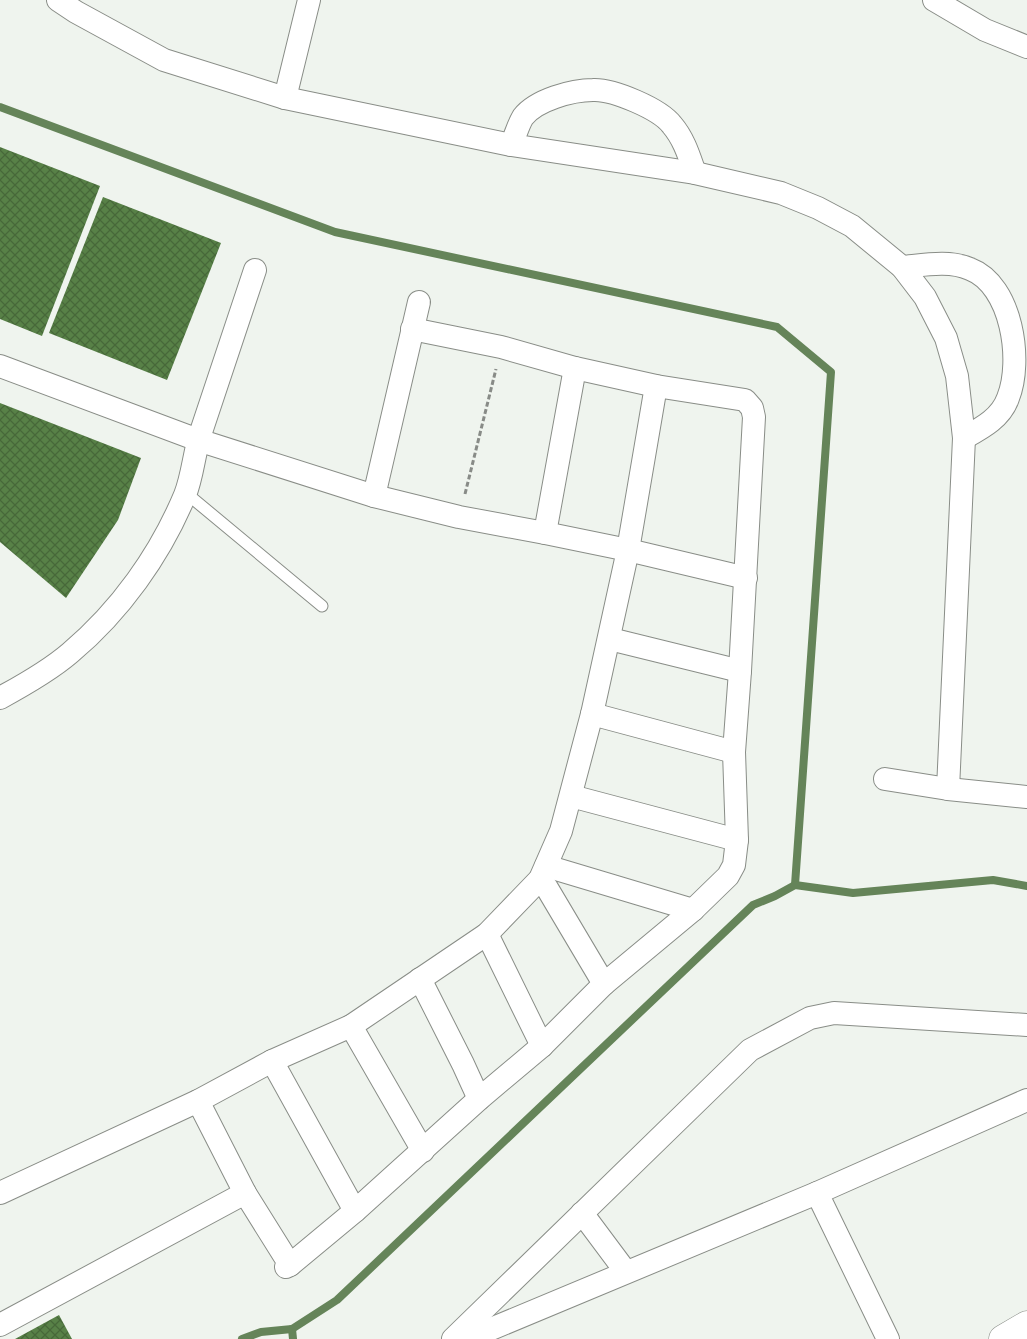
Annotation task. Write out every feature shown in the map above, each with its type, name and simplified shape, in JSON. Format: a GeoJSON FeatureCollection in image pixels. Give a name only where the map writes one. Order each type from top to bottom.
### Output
{"type":"FeatureCollection","features":[{"type":"Feature","properties":{"kind":"street"},"geometry":{"type":"LineString","coordinates":[[58,0],[76,12],[164,60],[285,98],[511,146],[695,173],[781,193],[818,208],[852,226],[902,267],[925,297],[946,338],[957,376],[964,438],[948,789]]}},
{"type":"Feature","properties":{"kind":"street"},"geometry":{"type":"LineString","coordinates":[[285,98],[309,0]]}},
{"type":"Feature","properties":{"kind":"street"},"geometry":{"type":"LineString","coordinates":[[934,0],[985,30],[1027,47]]}},
{"type":"Feature","properties":{"kind":"street"},"geometry":{"type":"LineString","coordinates":[[511,146],[524,117],[540,103],[560,95],[594,90],[618,94],[647,106],[672,124],[686,147],[695,173]]}},
{"type":"Feature","properties":{"kind":"street"},"geometry":{"type":"LineString","coordinates":[[902,267],[940,263],[971,268],[990,282],[1006,308],[1013,338],[1014,370],[1008,399],[992,422],[964,438]]}},
{"type":"Feature","properties":{"kind":"street"},"geometry":{"type":"LineString","coordinates":[[0,698],[69,654],[110,615],[134,584],[167,533],[186,493],[198,440],[254,270]]}},
{"type":"Feature","properties":{"kind":"street"},"geometry":{"type":"LineString","coordinates":[[374,496],[419,302]]}},
{"type":"Feature","properties":{"kind":"street"},"geometry":{"type":"LineString","coordinates":[[198,1101],[245,1193],[288,1266],[355,1211],[479,1099],[542,1046],[604,984],[693,910],[728,876],[734,865],[737,840],[734,752],[746,578],[754,417],[752,408],[745,400],[656,386],[575,368],[501,347],[412,329]]}},
{"type":"Feature","properties":{"kind":"street"},"geometry":{"type":"LineString","coordinates":[[0,366],[198,440],[374,496],[460,517],[628,550],[746,578]]}},
{"type":"Feature","properties":{"kind":"street"},"geometry":{"type":"LineString","coordinates":[[545,533],[575,368]]}},
{"type":"Feature","properties":{"kind":"street"},"geometry":{"type":"LineString","coordinates":[[0,1193],[198,1101],[272,1061],[351,1026],[487,934],[543,873],[562,831],[610,639],[628,550],[656,386]]}},
{"type":"Feature","properties":{"kind":"street"},"geometry":{"type":"LineString","coordinates":[[610,639],[740,671]]}},
{"type":"Feature","properties":{"kind":"street"},"geometry":{"type":"LineString","coordinates":[[592,714],[734,752]]}},
{"type":"Feature","properties":{"kind":"street"},"geometry":{"type":"LineString","coordinates":[[885,779],[948,789],[1027,797]]}},
{"type":"Feature","properties":{"kind":"street"},"geometry":{"type":"LineString","coordinates":[[572,796],[737,840]]}},
{"type":"Feature","properties":{"kind":"street"},"geometry":{"type":"LineString","coordinates":[[543,873],[693,910]]}},
{"type":"Feature","properties":{"kind":"street"},"geometry":{"type":"LineString","coordinates":[[543,873],[547,888],[604,984]]}},
{"type":"Feature","properties":{"kind":"street"},"geometry":{"type":"LineString","coordinates":[[487,934],[542,1046]]}},
{"type":"Feature","properties":{"kind":"street"},"geometry":{"type":"LineString","coordinates":[[420,979],[479,1099]]}},
{"type":"Feature","properties":{"kind":"street"},"geometry":{"type":"LineString","coordinates":[[453,1339],[750,1050],[810,1018],[834,1013],[1027,1025]]}},
{"type":"Feature","properties":{"kind":"street"},"geometry":{"type":"LineString","coordinates":[[351,1026],[423,1151]]}},
{"type":"Feature","properties":{"kind":"street"},"geometry":{"type":"LineString","coordinates":[[272,1061],[355,1211]]}},
{"type":"Feature","properties":{"kind":"street"},"geometry":{"type":"LineString","coordinates":[[467,1339],[816,1193],[1027,1100]]}},
{"type":"Feature","properties":{"kind":"street"},"geometry":{"type":"LineString","coordinates":[[0,1325],[245,1193]]}},
{"type":"Feature","properties":{"kind":"street"},"geometry":{"type":"LineString","coordinates":[[816,1193],[888,1339]]}},
{"type":"Feature","properties":{"kind":"street"},"geometry":{"type":"LineString","coordinates":[[582,1213],[626,1272]]}},
{"type":"Feature","properties":{"kind":"street"},"geometry":{"type":"LineString","coordinates":[[1003,1339],[1027,1325]]}},
{"type":"Feature","properties":{"kind":"lane"},"geometry":{"type":"LineString","coordinates":[[186,493],[322,606]]}},
{"type":"Feature","properties":{"kind":"path"},"geometry":{"type":"LineString","coordinates":[[460,517],[501,347]]}},
{"type":"Feature","properties":{"kind":"building"},"geometry":{"type":"Polygon","coordinates":[[[0,147],[100,186],[42,336],[0,319],[0,147]]]}},
{"type":"Feature","properties":{"kind":"building"},"geometry":{"type":"Polygon","coordinates":[[[103,197],[221,243],[167,380],[49,333],[103,197]]]}},
{"type":"Feature","properties":{"kind":"building"},"geometry":{"type":"Polygon","coordinates":[[[0,403],[141,458],[118,520],[66,598],[0,542],[0,403]]]}},
{"type":"Feature","properties":{"kind":"building"},"geometry":{"type":"Polygon","coordinates":[[[59,1315],[72,1339],[15,1339],[59,1315]]]}},
{"type":"Feature","properties":{"kind":"waterway"},"geometry":{"type":"LineString","coordinates":[[0,107],[335,232],[777,327],[831,372],[795,885]]}},
{"type":"Feature","properties":{"kind":"waterway"},"geometry":{"type":"LineString","coordinates":[[242,1339],[261,1332],[292,1329],[337,1300],[753,905],[795,885],[853,893],[993,880],[1027,886]]}},
{"type":"Feature","properties":{"kind":"waterway"},"geometry":{"type":"LineString","coordinates":[[292,1329],[293,1339]]}}]}
